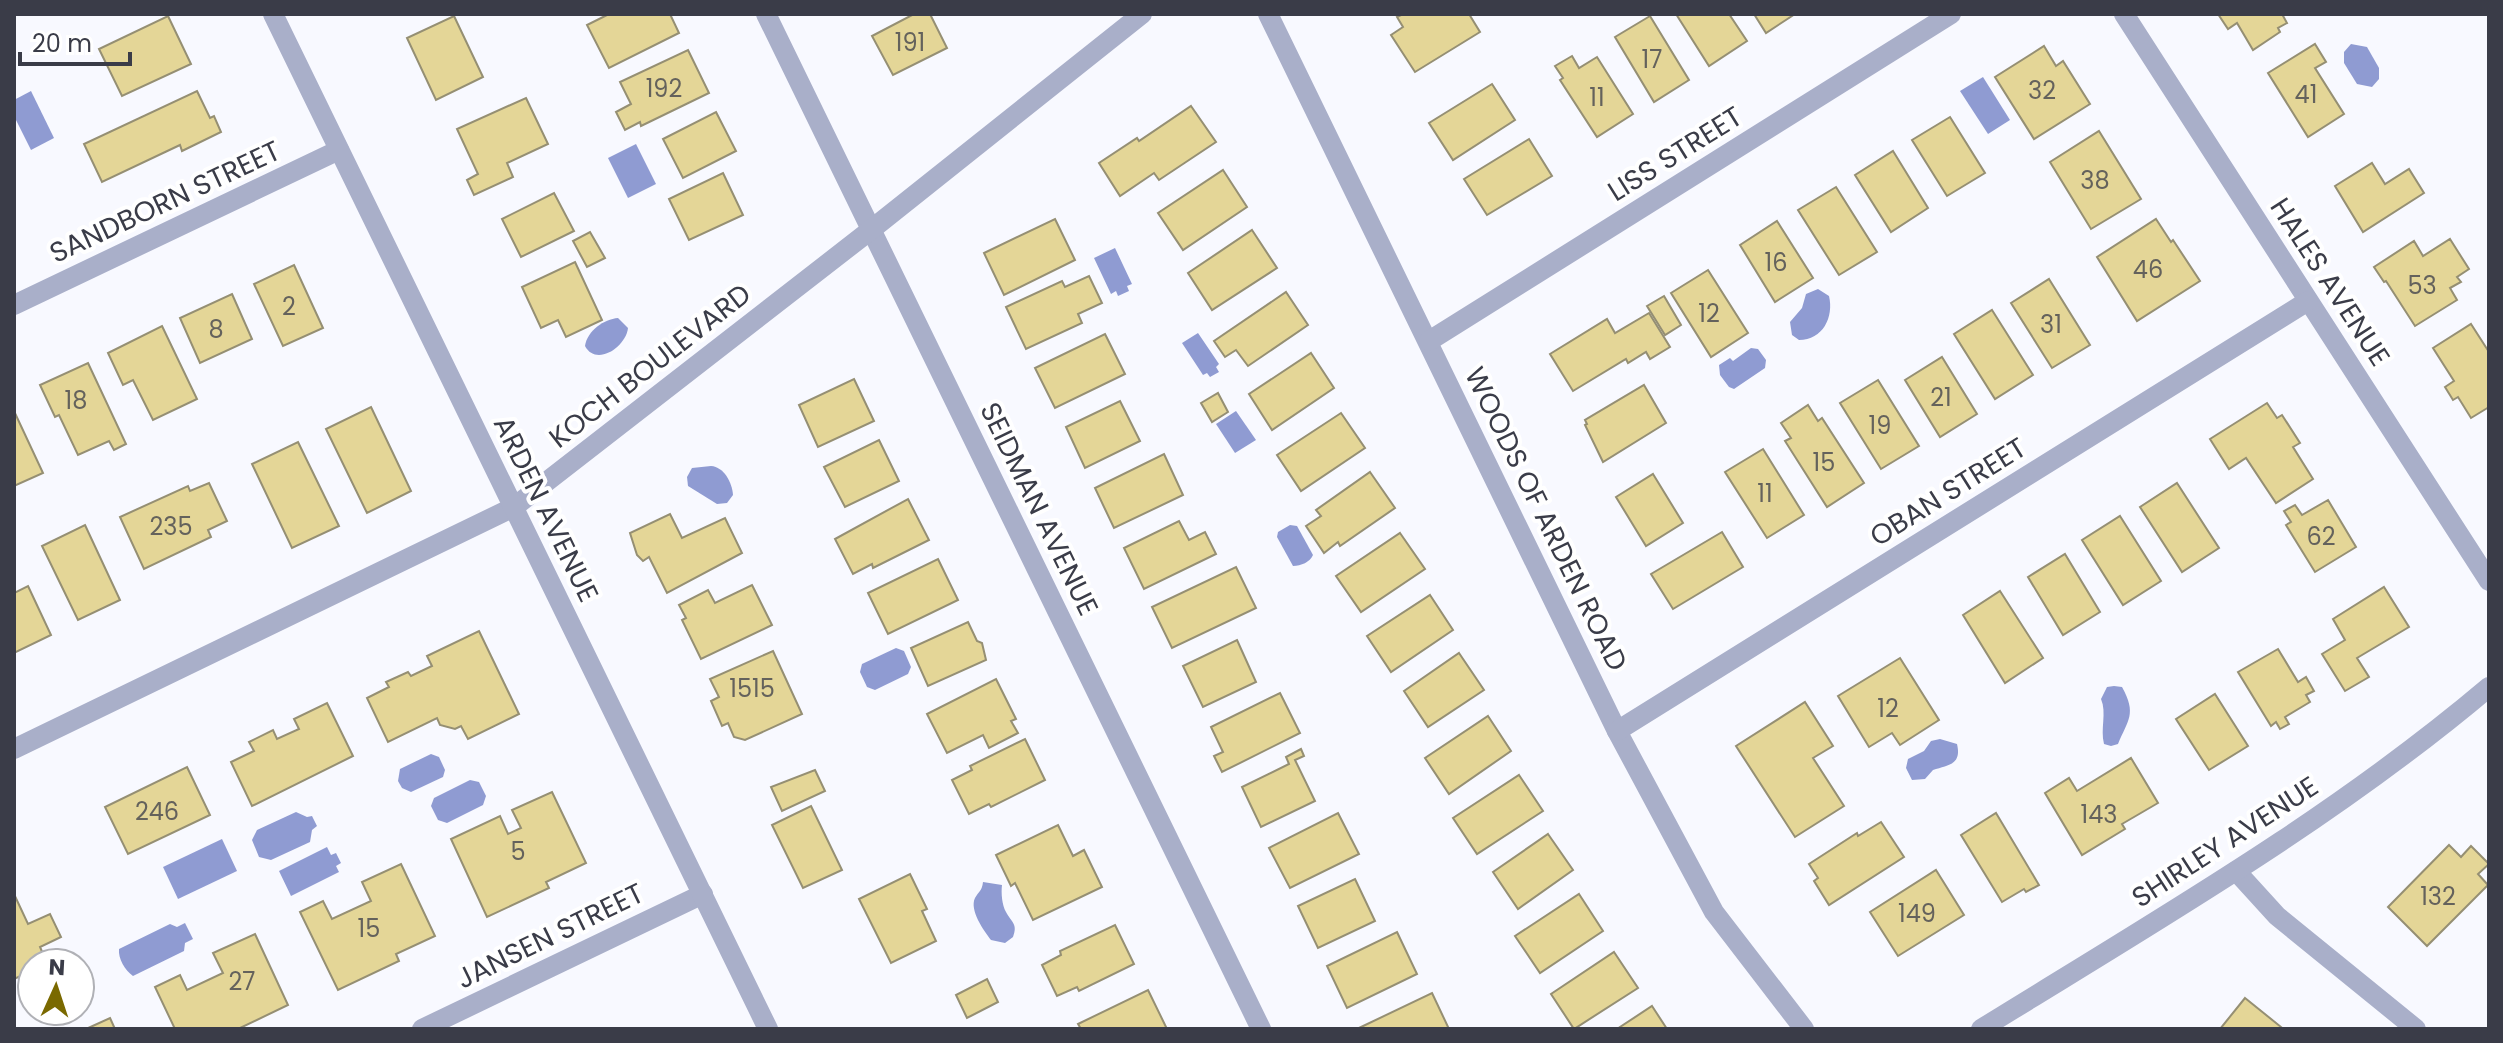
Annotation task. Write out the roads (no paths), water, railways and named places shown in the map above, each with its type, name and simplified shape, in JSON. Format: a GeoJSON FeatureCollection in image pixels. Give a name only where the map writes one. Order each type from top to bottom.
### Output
{"type":"FeatureCollection","features":[{"type":"Feature","properties":{"kind":"street","name":"ARDEN AVENUE"},"geometry":{"type":"LineString","coordinates":[[273,14],[768,1029]]}},
{"type":"Feature","properties":{"kind":"street","name":"SEIDMAN AVENUE"},"geometry":{"type":"LineString","coordinates":[[766,14],[1261,1029]]}},
{"type":"Feature","properties":{"kind":"street","name":"KOCH BOULEVARD"},"geometry":{"type":"LineString","coordinates":[[14,749],[514,507],[1142,14]]}},
{"type":"Feature","properties":{"kind":"street","name":"WOODS OF ARDEN ROAD"},"geometry":{"type":"LineString","coordinates":[[1268,14],[1617,731],[1714,912],[1804,1029]]}},
{"type":"Feature","properties":{"kind":"street","name":"LISS STREET"},"geometry":{"type":"LineString","coordinates":[[1429,341],[1951,14]]}},
{"type":"Feature","properties":{"kind":"street","name":"HALES AVENUE"},"geometry":{"type":"LineString","coordinates":[[2124,14],[2489,581]]}},
{"type":"Feature","properties":{"kind":"street","name":"SANDBORN STREET"},"geometry":{"type":"LineString","coordinates":[[14,305],[339,150]]}},
{"type":"Feature","properties":{"kind":"street","name":"OBAN STREET"},"geometry":{"type":"LineString","coordinates":[[1617,731],[2308,301]]}},
{"type":"Feature","properties":{"kind":"street","name":"SHIRLEY AVENUE"},"geometry":{"type":"LineString","coordinates":[[1981,1029],[2236,871],[2373,777],[2489,687]]}},
{"type":"Feature","properties":{"kind":"street"},"geometry":{"type":"LineString","coordinates":[[2236,871],[2277,916],[2416,1029]]}},
{"type":"Feature","properties":{"kind":"street","name":"JANSEN STREET"},"geometry":{"type":"LineString","coordinates":[[422,1029],[703,894]]}},
{"type":"Feature","properties":{"kind":"water"},"geometry":{"type":"Polygon","coordinates":[[[2351,44],[2367,47],[2379,68],[2379,79],[2372,87],[2357,84],[2344,63],[2344,52],[2351,44]]]}},
{"type":"Feature","properties":{"kind":"water"},"geometry":{"type":"Polygon","coordinates":[[[1983,77],[2010,120],[1988,134],[1960,91],[1983,77]]]}},
{"type":"Feature","properties":{"kind":"water"},"geometry":{"type":"Polygon","coordinates":[[[31,91],[54,138],[31,150],[14,116],[14,100],[31,91]]]}},
{"type":"Feature","properties":{"kind":"water"},"geometry":{"type":"Polygon","coordinates":[[[636,144],[656,184],[628,198],[608,158],[636,144]]]}},
{"type":"Feature","properties":{"kind":"water"},"geometry":{"type":"Polygon","coordinates":[[[1115,248],[1132,284],[1127,286],[1129,291],[1118,296],[1116,291],[1111,294],[1094,258],[1115,248]]]}},
{"type":"Feature","properties":{"kind":"water"},"geometry":{"type":"Polygon","coordinates":[[[1818,289],[1829,296],[1828,319],[1815,336],[1799,340],[1792,335],[1790,322],[1802,308],[1806,294],[1818,289]]]}},
{"type":"Feature","properties":{"kind":"water"},"geometry":{"type":"Polygon","coordinates":[[[618,318],[628,328],[622,342],[603,355],[590,352],[585,346],[593,331],[602,323],[618,318]]]}},
{"type":"Feature","properties":{"kind":"water"},"geometry":{"type":"Polygon","coordinates":[[[1198,333],[1219,364],[1216,367],[1219,372],[1210,377],[1207,373],[1203,375],[1182,343],[1198,333]]]}},
{"type":"Feature","properties":{"kind":"water"},"geometry":{"type":"Polygon","coordinates":[[[1751,348],[1758,349],[1766,360],[1765,368],[1734,389],[1729,387],[1720,375],[1719,365],[1730,358],[1733,361],[1751,348]]]}},
{"type":"Feature","properties":{"kind":"water"},"geometry":{"type":"Polygon","coordinates":[[[1236,411],[1256,440],[1235,453],[1216,424],[1236,411]]]}},
{"type":"Feature","properties":{"kind":"water"},"geometry":{"type":"Polygon","coordinates":[[[711,466],[720,469],[729,480],[733,495],[727,503],[717,504],[688,486],[687,477],[692,468],[711,466]]]}},
{"type":"Feature","properties":{"kind":"water"},"geometry":{"type":"Polygon","coordinates":[[[1290,525],[1297,526],[1313,555],[1307,562],[1293,566],[1277,537],[1278,532],[1290,525]]]}},
{"type":"Feature","properties":{"kind":"water"},"geometry":{"type":"Polygon","coordinates":[[[896,648],[904,651],[911,667],[908,674],[875,690],[867,687],[860,672],[862,664],[896,648]]]}},
{"type":"Feature","properties":{"kind":"water"},"geometry":{"type":"Polygon","coordinates":[[[2107,687],[2122,687],[2130,711],[2118,744],[2111,746],[2104,744],[2101,699],[2107,687]]]}},
{"type":"Feature","properties":{"kind":"water"},"geometry":{"type":"Polygon","coordinates":[[[1940,739],[1957,744],[1956,760],[1933,770],[1925,779],[1912,780],[1906,768],[1908,759],[1924,751],[1931,741],[1940,739]]]}},
{"type":"Feature","properties":{"kind":"water"},"geometry":{"type":"Polygon","coordinates":[[[431,754],[439,757],[445,770],[443,777],[411,792],[402,788],[398,781],[400,769],[431,754]]]}},
{"type":"Feature","properties":{"kind":"water"},"geometry":{"type":"Polygon","coordinates":[[[470,780],[479,782],[486,796],[483,805],[447,823],[438,820],[431,806],[434,798],[470,780]]]}},
{"type":"Feature","properties":{"kind":"water"},"geometry":{"type":"Polygon","coordinates":[[[296,812],[312,816],[317,826],[312,830],[310,842],[271,860],[259,857],[252,840],[257,830],[296,812]]]}},
{"type":"Feature","properties":{"kind":"water"},"geometry":{"type":"Polygon","coordinates":[[[222,839],[237,871],[178,899],[163,867],[222,839]]]}},
{"type":"Feature","properties":{"kind":"water"},"geometry":{"type":"Polygon","coordinates":[[[327,847],[331,855],[336,853],[341,863],[336,866],[339,872],[291,896],[279,871],[327,847]]]}},
{"type":"Feature","properties":{"kind":"water"},"geometry":{"type":"Polygon","coordinates":[[[983,882],[1002,885],[1004,906],[1015,929],[1013,937],[1005,943],[991,940],[976,914],[975,898],[983,882]]]}},
{"type":"Feature","properties":{"kind":"water"},"geometry":{"type":"Polygon","coordinates":[[[185,923],[193,939],[185,943],[184,951],[133,976],[125,967],[119,949],[170,924],[177,927],[185,923]]]}}]}
